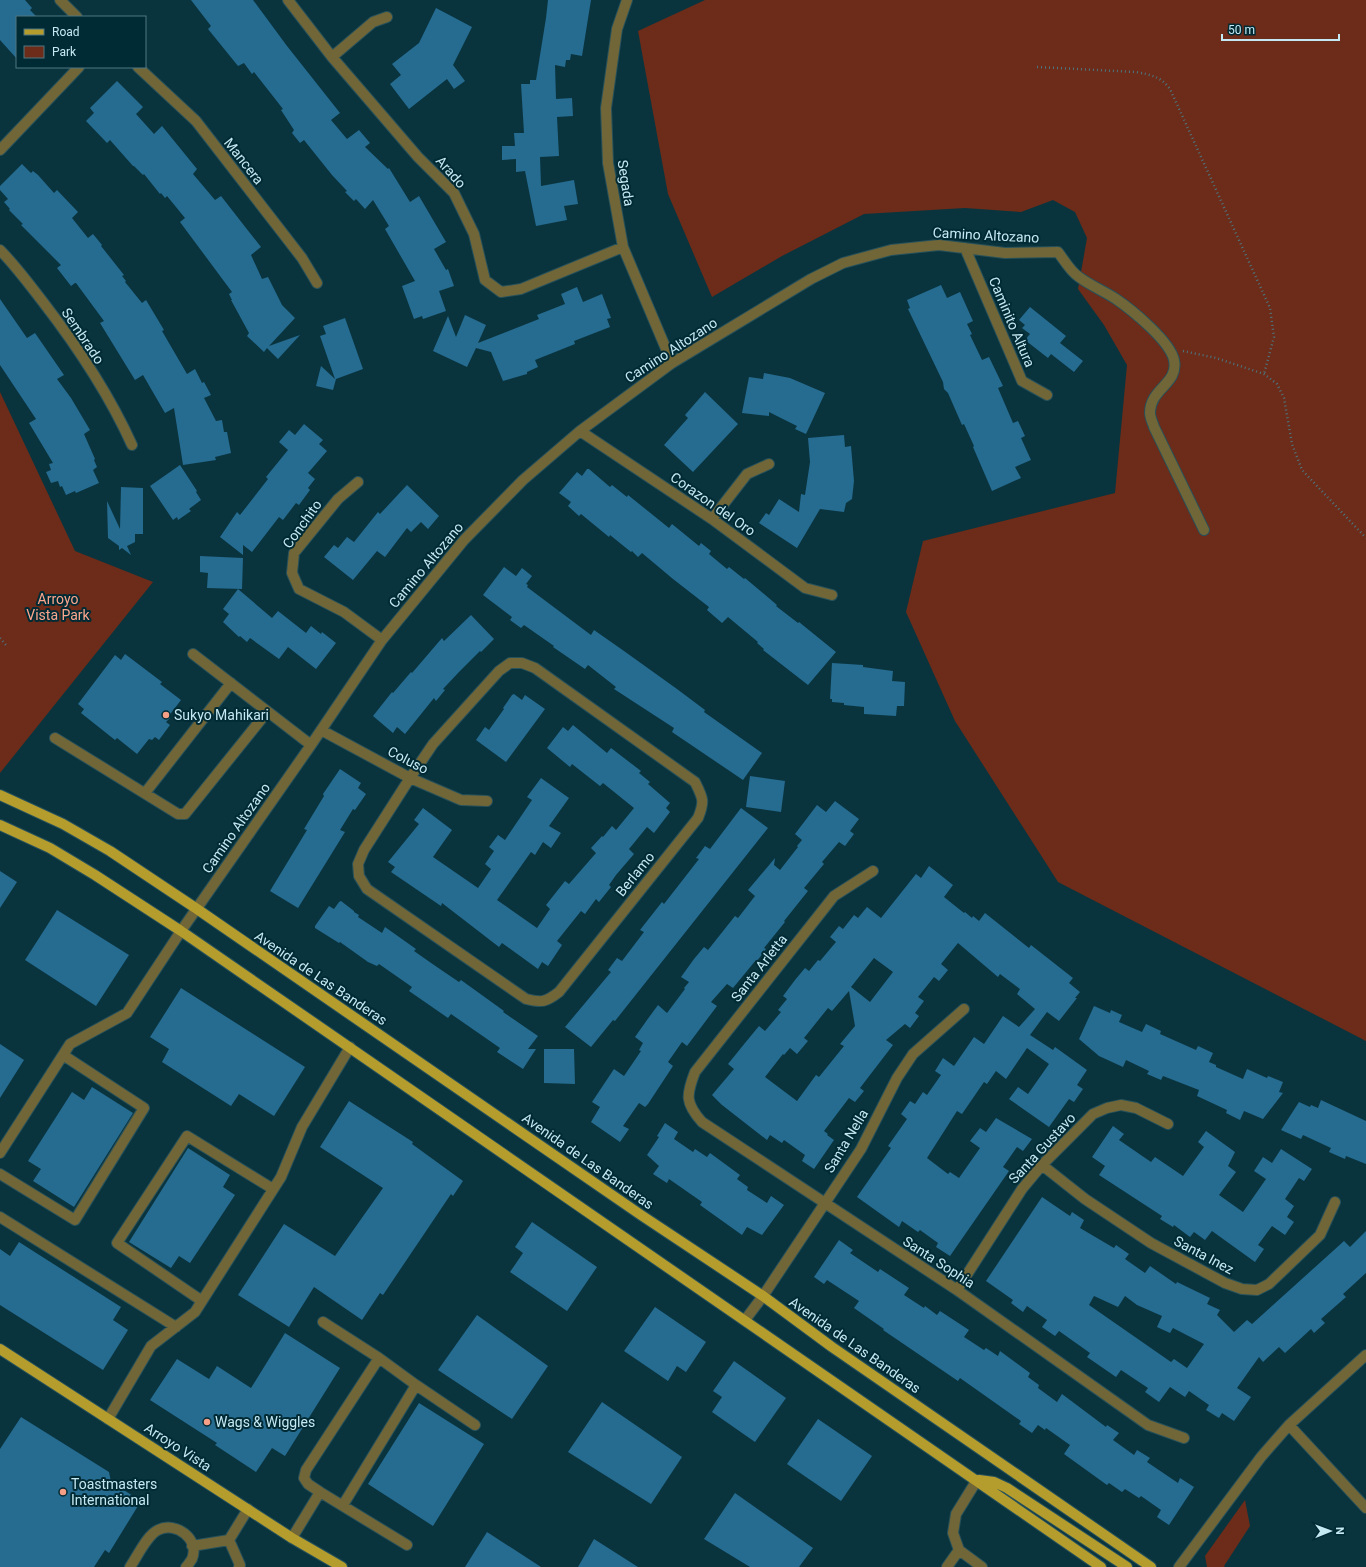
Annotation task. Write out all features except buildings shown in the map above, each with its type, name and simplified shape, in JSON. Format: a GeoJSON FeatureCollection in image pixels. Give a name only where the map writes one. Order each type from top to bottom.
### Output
{"type":"FeatureCollection","features":[{"type":"Feature","properties":{"kind":"main road","name":"Avenida de Las Banderas"},"geometry":{"type":"LineString","coordinates":[[0,795],[63,824],[110,851],[197,908],[641,1215],[762,1296],[839,1352],[1151,1567]]}},
{"type":"Feature","properties":{"kind":"main road"},"geometry":{"type":"LineString","coordinates":[[0,825],[50,848],[95,874],[181,931],[1102,1567]]}},
{"type":"Feature","properties":{"kind":"main road","name":"Arroyo Vista"},"geometry":{"type":"LineString","coordinates":[[0,1349],[292,1538],[342,1567]]}},
{"type":"Feature","properties":{"kind":"main road"},"geometry":{"type":"LineString","coordinates":[[977,1480],[994,1482],[1007,1488],[1126,1567]]}},
{"type":"Feature","properties":{"kind":"street"},"geometry":{"type":"LineString","coordinates":[[60,0],[76,16]]}},
{"type":"Feature","properties":{"kind":"street","name":"Arado"},"geometry":{"type":"LineString","coordinates":[[288,0],[332,57],[418,156],[454,193],[474,234],[485,280],[502,292],[521,289],[623,247]]}},
{"type":"Feature","properties":{"kind":"street","name":"Segada"},"geometry":{"type":"LineString","coordinates":[[627,0],[617,29],[606,108],[608,163],[623,247],[672,363]]}},
{"type":"Feature","properties":{"kind":"street"},"geometry":{"type":"LineString","coordinates":[[332,57],[373,22],[387,17]]}},
{"type":"Feature","properties":{"kind":"street"},"geometry":{"type":"LineString","coordinates":[[0,150],[78,68]]}},
{"type":"Feature","properties":{"kind":"street","name":"Mancera"},"geometry":{"type":"LineString","coordinates":[[139,68],[196,121],[302,258],[317,283]]}},
{"type":"Feature","properties":{"kind":"street","name":"Camino Altozano"},"geometry":{"type":"LineString","coordinates":[[0,1153],[70,1044],[127,1013],[181,931],[311,745],[382,640],[464,540],[523,480],[580,431],[672,363],[811,279],[843,263],[891,250],[939,245],[1006,253],[1058,252],[1078,277],[1116,299],[1155,332],[1169,347]]}},
{"type":"Feature","properties":{"kind":"street","name":"Caminito Altura"},"geometry":{"type":"LineString","coordinates":[[965,248],[1022,381],[1047,395]]}},
{"type":"Feature","properties":{"kind":"street","name":"Sembrado"},"geometry":{"type":"LineString","coordinates":[[0,250],[13,263],[66,332],[119,416],[132,445]]}},
{"type":"Feature","properties":{"kind":"street"},"geometry":{"type":"LineString","coordinates":[[1169,347],[1174,360],[1173,372],[1167,384],[1155,394],[1151,405],[1150,414],[1154,427],[1204,530]]}},
{"type":"Feature","properties":{"kind":"street","name":"Corazon del Oro"},"geometry":{"type":"LineString","coordinates":[[580,431],[712,519],[805,588],[832,595]]}},
{"type":"Feature","properties":{"kind":"street"},"geometry":{"type":"LineString","coordinates":[[712,519],[747,474],[769,464]]}},
{"type":"Feature","properties":{"kind":"street","name":"Conchito"},"geometry":{"type":"LineString","coordinates":[[358,482],[338,499],[294,553],[292,573],[299,589],[344,612],[382,640]]}},
{"type":"Feature","properties":{"kind":"street"},"geometry":{"type":"LineString","coordinates":[[193,654],[311,745]]}},
{"type":"Feature","properties":{"kind":"street","name":"Berlamo"},"geometry":{"type":"LineString","coordinates":[[510,663],[522,663],[535,668],[695,782],[701,793],[703,805],[698,818],[559,992],[548,1000],[537,1001],[526,999],[367,889],[359,876],[358,864],[364,850],[410,778],[433,744],[499,671],[510,663]]}},
{"type":"Feature","properties":{"kind":"street"},"geometry":{"type":"LineString","coordinates":[[145,793],[231,683]]}},
{"type":"Feature","properties":{"kind":"street"},"geometry":{"type":"LineString","coordinates":[[55,738],[178,814],[185,814],[267,712]]}},
{"type":"Feature","properties":{"kind":"street","name":"Coluso"},"geometry":{"type":"LineString","coordinates":[[321,730],[410,778],[461,800],[486,801]]}},
{"type":"Feature","properties":{"kind":"street","name":"Santa Arletta"},"geometry":{"type":"LineString","coordinates":[[688,1099],[689,1088],[695,1072],[834,896],[873,871]]}},
{"type":"Feature","properties":{"kind":"street","name":"Santa Nella"},"geometry":{"type":"LineString","coordinates":[[745,1320],[861,1149],[897,1078],[914,1054],[964,1009]]}},
{"type":"Feature","properties":{"kind":"street"},"geometry":{"type":"LineString","coordinates":[[108,1418],[151,1346],[195,1312],[281,1177],[302,1127],[350,1047]]}},
{"type":"Feature","properties":{"kind":"street"},"geometry":{"type":"LineString","coordinates":[[0,1174],[75,1220],[144,1108],[63,1055]]}},
{"type":"Feature","properties":{"kind":"street","name":"Santa Sophia"},"geometry":{"type":"LineString","coordinates":[[688,1099],[692,1111],[702,1122],[824,1204],[957,1290],[1148,1425],[1184,1438]]}},
{"type":"Feature","properties":{"kind":"street","name":"Santa Gustavo"},"geometry":{"type":"LineString","coordinates":[[957,1290],[1022,1189],[1042,1165],[1093,1114],[1107,1108],[1121,1105],[1136,1108],[1168,1124]]}},
{"type":"Feature","properties":{"kind":"street"},"geometry":{"type":"LineString","coordinates":[[202,1301],[116,1244],[187,1136],[273,1189]]}},
{"type":"Feature","properties":{"kind":"street","name":"Santa Inez"},"geometry":{"type":"LineString","coordinates":[[1042,1165],[1085,1199],[1152,1242],[1225,1283],[1242,1290],[1257,1290],[1269,1284],[1320,1235],[1336,1202]]}},
{"type":"Feature","properties":{"kind":"street"},"geometry":{"type":"LineString","coordinates":[[0,1217],[176,1327]]}},
{"type":"Feature","properties":{"kind":"street"},"geometry":{"type":"LineString","coordinates":[[322,1322],[379,1358],[475,1425]]}},
{"type":"Feature","properties":{"kind":"street"},"geometry":{"type":"LineString","coordinates":[[1179,1567],[1261,1457],[1289,1425],[1366,1356]]}},
{"type":"Feature","properties":{"kind":"street"},"geometry":{"type":"LineString","coordinates":[[379,1358],[306,1470],[304,1478],[308,1484],[320,1492],[407,1545]]}},
{"type":"Feature","properties":{"kind":"street"},"geometry":{"type":"LineString","coordinates":[[343,1505],[416,1385]]}},
{"type":"Feature","properties":{"kind":"street"},"geometry":{"type":"LineString","coordinates":[[1289,1425],[1366,1508]]}},
{"type":"Feature","properties":{"kind":"street"},"geometry":{"type":"LineString","coordinates":[[977,1480],[956,1514],[953,1532],[959,1550],[982,1567]]}},
{"type":"Feature","properties":{"kind":"street"},"geometry":{"type":"LineString","coordinates":[[292,1538],[320,1492]]}},
{"type":"Feature","properties":{"kind":"street"},"geometry":{"type":"LineString","coordinates":[[230,1540],[248,1509]]}},
{"type":"Feature","properties":{"kind":"street"},"geometry":{"type":"LineString","coordinates":[[130,1567],[151,1534],[165,1527],[181,1530],[187,1536],[192,1546],[192,1559],[186,1567]]}},
{"type":"Feature","properties":{"kind":"street"},"geometry":{"type":"LineString","coordinates":[[192,1546],[230,1540]]}},
{"type":"Feature","properties":{"kind":"street"},"geometry":{"type":"LineString","coordinates":[[230,1540],[241,1566]]}},
{"type":"Feature","properties":{"kind":"street"},"geometry":{"type":"LineString","coordinates":[[947,1567],[959,1550]]}},
{"type":"Feature","properties":{"kind":"path"},"geometry":{"type":"LineString","coordinates":[[1037,67],[1136,72],[1163,80],[1170,89],[1270,308],[1274,337],[1264,374]]}},
{"type":"Feature","properties":{"kind":"path"},"geometry":{"type":"LineString","coordinates":[[1169,347],[1216,358],[1264,374],[1277,384],[1284,398],[1292,444],[1302,470],[1366,538]]}},
{"type":"Feature","properties":{"kind":"path"},"geometry":{"type":"LineString","coordinates":[[0,638],[6,645]]}},
{"type":"Feature","properties":{"kind":"green space"},"geometry":{"type":"Polygon","coordinates":[[[705,0],[1366,0],[1366,1041],[1058,882],[955,721],[906,612],[923,541],[1115,493],[1127,365],[1104,325],[1078,289],[1087,238],[1075,212],[1053,200],[1021,212],[965,208],[864,214],[782,256],[712,297],[668,194],[638,31],[705,0]]]}},
{"type":"Feature","properties":{"kind":"green space","name":"Arroyo Vista Park"},"geometry":{"type":"Polygon","coordinates":[[[0,392],[75,551],[153,582],[0,773],[0,392]]]}},
{"type":"Feature","properties":{"kind":"green space"},"geometry":{"type":"Polygon","coordinates":[[[1245,1500],[1250,1526],[1224,1566],[1225,1567],[1207,1567],[1205,1556],[1245,1500]]]}},
{"type":"Feature","properties":{"kind":"place","name":"Sukyo Mahikari"},"geometry":{"type":"Point","coordinates":[166,715]}},
{"type":"Feature","properties":{"kind":"place","name":"Wags & Wiggles"},"geometry":{"type":"Point","coordinates":[207,1422]}},
{"type":"Feature","properties":{"kind":"place","name":"Toastmasters International"},"geometry":{"type":"Point","coordinates":[63,1492]}}]}
